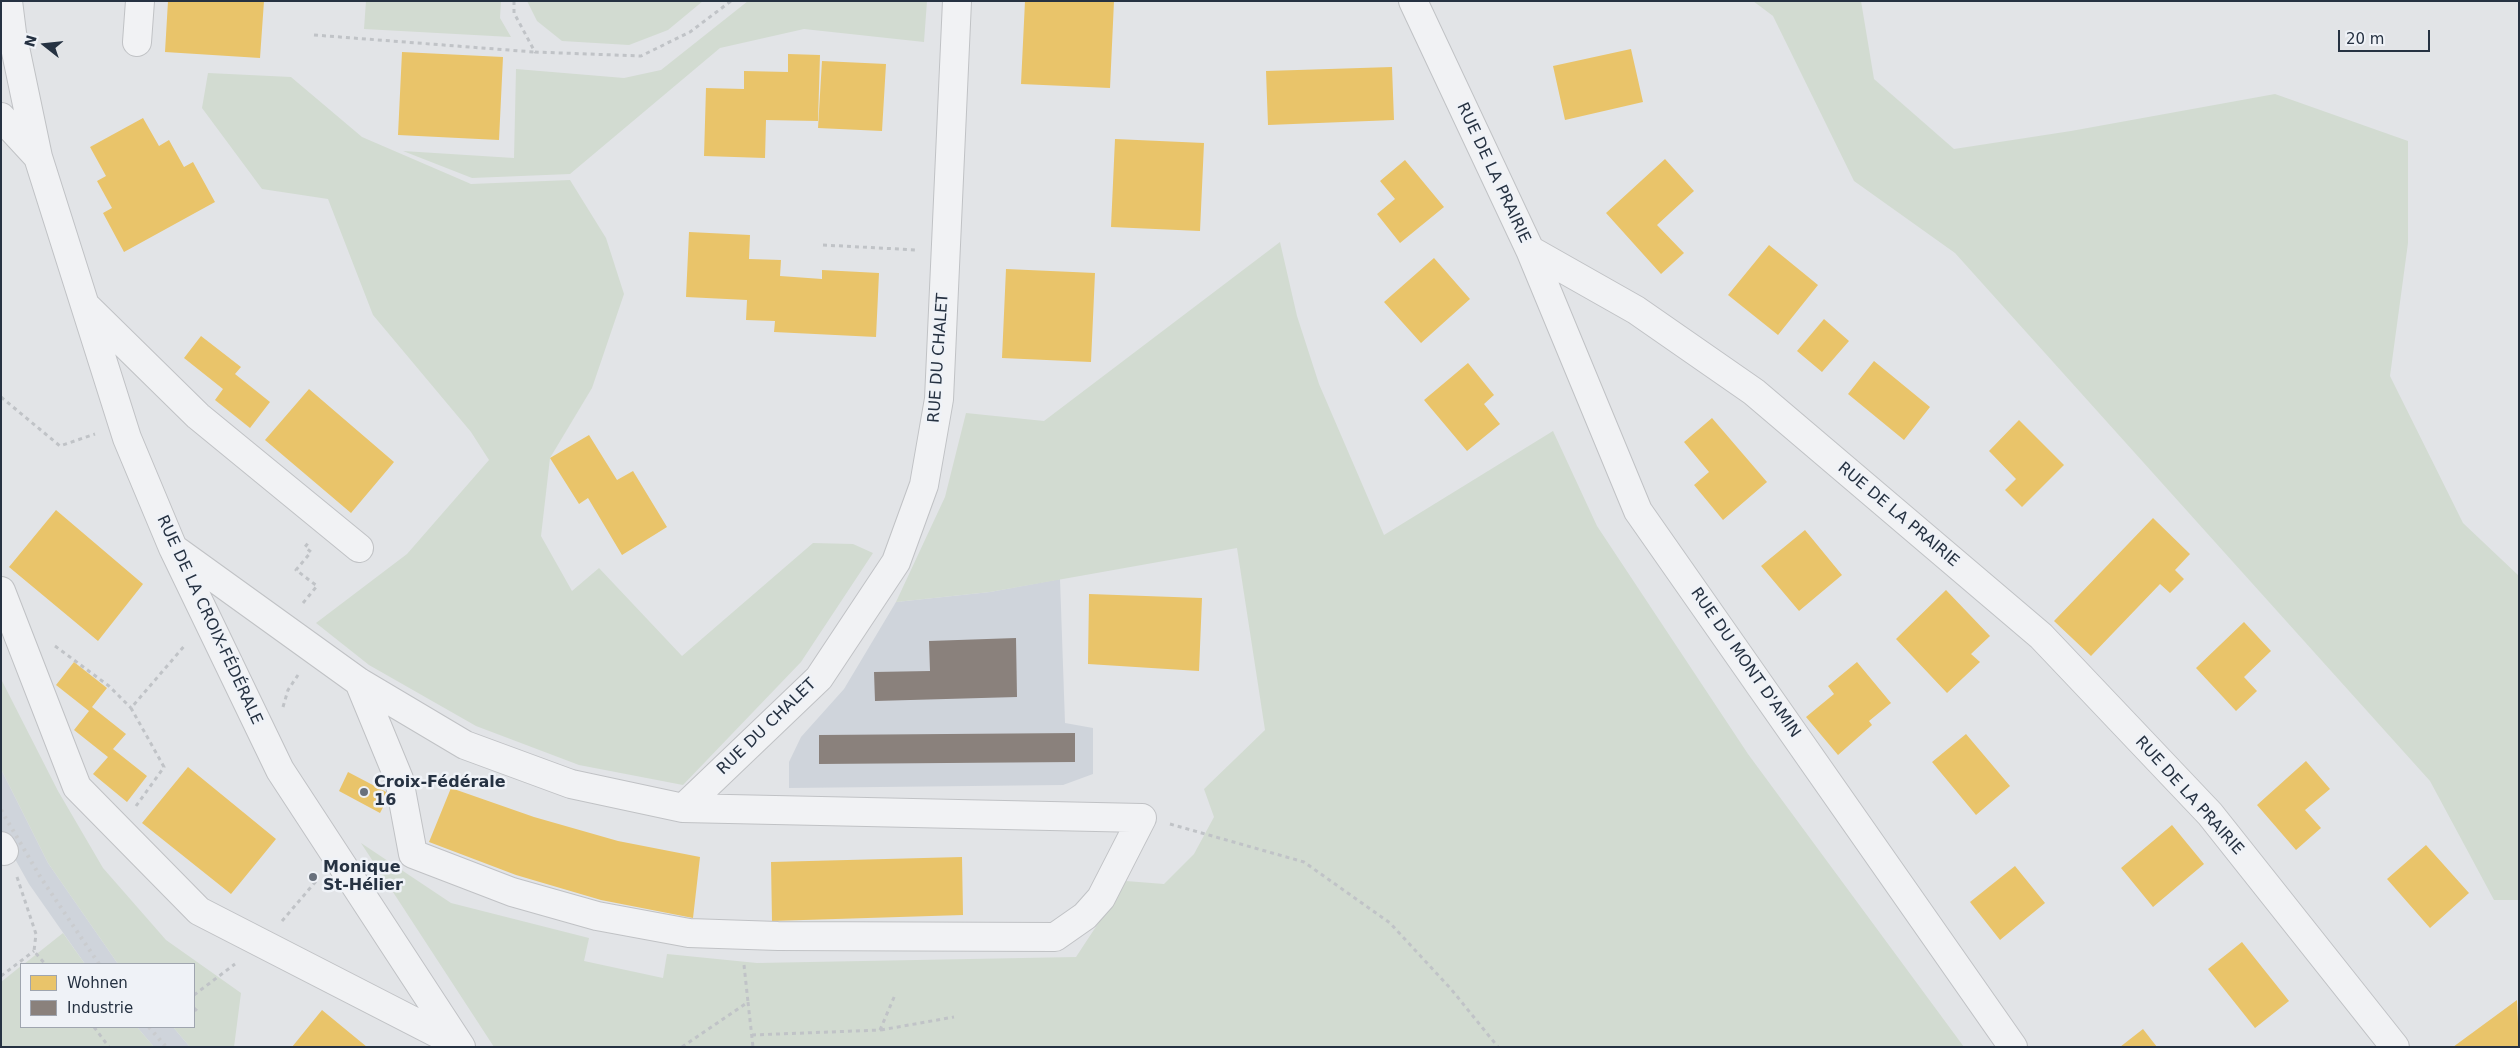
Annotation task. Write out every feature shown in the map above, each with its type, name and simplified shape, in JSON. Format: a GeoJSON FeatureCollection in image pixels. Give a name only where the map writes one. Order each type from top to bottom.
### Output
{"type":"FeatureCollection","features":[{"type":"Feature","properties":{"kind":"street","name":"RUE DE LA CROIX-FÉDÉRALE"},"geometry":{"type":"LineString","coordinates":[[8,1],[12,33],[38,157],[127,438],[173,548],[280,770],[460,1046]]}},
{"type":"Feature","properties":{"kind":"street"},"geometry":{"type":"LineString","coordinates":[[137,42],[140,1]]}},
{"type":"Feature","properties":{"kind":"street","name":"RUE DU CHALET"},"geometry":{"type":"LineString","coordinates":[[683,808],[819,678],[896,562],[924,485],[939,398],[957,1]]}},
{"type":"Feature","properties":{"kind":"street","name":"RUE DE LA PRAIRIE"},"geometry":{"type":"LineString","coordinates":[[1412,1],[1530,250],[1636,310],[1754,392],[2041,636],[2210,814],[2395,1047]]}},
{"type":"Feature","properties":{"kind":"street","name":"RUE DE LA CROIX-FÉDÉRALE"},"geometry":{"type":"LineString","coordinates":[[1,117],[38,157]]}},
{"type":"Feature","properties":{"kind":"street","name":"RUE DU MONT D'AMIN"},"geometry":{"type":"LineString","coordinates":[[1530,250],[1638,511],[2014,1047]]}},
{"type":"Feature","properties":{"kind":"street"},"geometry":{"type":"LineString","coordinates":[[84,303],[198,416],[359,548]]}},
{"type":"Feature","properties":{"kind":"street"},"geometry":{"type":"LineString","coordinates":[[173,548],[359,682],[465,745],[571,784],[683,808],[1142,818],[1101,898],[1086,916],[1055,937],[778,936],[689,933],[597,916],[521,894],[413,854],[398,779],[359,682]]}},
{"type":"Feature","properties":{"kind":"street","name":"RUE DE LA CROIX-FÉDÉRALE"},"geometry":{"type":"LineString","coordinates":[[1,591],[77,787],[199,911],[460,1046]]}},
{"type":"Feature","properties":{"kind":"path"},"geometry":{"type":"LineString","coordinates":[[514,1],[514,13],[535,52]]}},
{"type":"Feature","properties":{"kind":"path"},"geometry":{"type":"LineString","coordinates":[[314,35],[535,52],[641,56],[690,32],[731,1]]}},
{"type":"Feature","properties":{"kind":"path"},"geometry":{"type":"LineString","coordinates":[[823,245],[945,251]]}},
{"type":"Feature","properties":{"kind":"path"},"geometry":{"type":"LineString","coordinates":[[1,397],[60,446],[89,436]]}},
{"type":"Feature","properties":{"kind":"path"},"geometry":{"type":"LineString","coordinates":[[303,603],[317,586],[296,570],[311,552],[305,547],[306,545]]}},
{"type":"Feature","properties":{"kind":"path"},"geometry":{"type":"LineString","coordinates":[[130,708],[187,643]]}},
{"type":"Feature","properties":{"kind":"path"},"geometry":{"type":"LineString","coordinates":[[281,715],[288,690],[303,669]]}},
{"type":"Feature","properties":{"kind":"path"},"geometry":{"type":"LineString","coordinates":[[94,674],[130,708],[164,767],[119,829]]}},
{"type":"Feature","properties":{"kind":"path"},"geometry":{"type":"LineString","coordinates":[[1142,818],[1195,830],[1304,862],[1390,923],[1451,989],[1498,1047]]}},
{"type":"Feature","properties":{"kind":"path"},"geometry":{"type":"LineString","coordinates":[[1,976],[34,951],[36,934],[20,881],[2,849]]}},
{"type":"Feature","properties":{"kind":"path"},"geometry":{"type":"LineString","coordinates":[[195,994],[263,944],[337,858]]}},
{"type":"Feature","properties":{"kind":"path"},"geometry":{"type":"LineString","coordinates":[[34,951],[44,963]]}},
{"type":"Feature","properties":{"kind":"path"},"geometry":{"type":"LineString","coordinates":[[744,960],[753,1047]]}},
{"type":"Feature","properties":{"kind":"path"},"geometry":{"type":"LineString","coordinates":[[880,1030],[895,995]]}},
{"type":"Feature","properties":{"kind":"path"},"geometry":{"type":"LineString","coordinates":[[682,1047],[748,1002]]}},
{"type":"Feature","properties":{"kind":"path"},"geometry":{"type":"LineString","coordinates":[[195,1009],[199,1013]]}},
{"type":"Feature","properties":{"kind":"path"},"geometry":{"type":"LineString","coordinates":[[752,1035],[880,1030],[954,1017]]}},
{"type":"Feature","properties":{"kind":"path"},"geometry":{"type":"LineString","coordinates":[[95,1028],[109,1047]]}},
{"type":"Feature","properties":{"kind":"shaded area"},"geometry":{"type":"Polygon","coordinates":[[[366,1],[501,1],[500,18],[511,37],[364,29],[366,1]]]}},
{"type":"Feature","properties":{"kind":"shaded area"},"geometry":{"type":"Polygon","coordinates":[[[527,1],[703,1],[668,30],[629,45],[562,41],[537,21],[527,1]]]}},
{"type":"Feature","properties":{"kind":"shaded area"},"geometry":{"type":"Polygon","coordinates":[[[748,1],[927,1],[924,42],[804,29],[720,48],[570,174],[472,178],[403,151],[514,158],[516,69],[624,78],[661,70],[748,1]]]}},
{"type":"Feature","properties":{"kind":"shaded area"},"geometry":{"type":"Polygon","coordinates":[[[1753,1],[1861,1],[1874,79],[1954,149],[2071,131],[2275,94],[2408,141],[2408,243],[2390,376],[2463,523],[2519,576],[2519,900],[2494,900],[2430,781],[1955,253],[1854,181],[1773,16],[1753,1]]]}},
{"type":"Feature","properties":{"kind":"shaded area"},"geometry":{"type":"Polygon","coordinates":[[[208,73],[291,77],[362,137],[471,184],[570,180],[606,238],[624,294],[592,388],[550,458],[541,536],[572,591],[599,568],[682,656],[813,543],[853,544],[873,553],[801,662],[683,785],[579,765],[476,726],[369,665],[316,623],[407,554],[489,460],[471,432],[373,315],[328,199],[262,189],[202,108],[208,73]]]}},
{"type":"Feature","properties":{"kind":"shaded area"},"geometry":{"type":"Polygon","coordinates":[[[1280,242],[1297,316],[1319,384],[1384,535],[1553,431],[1597,526],[1748,754],[1964,1047],[494,1047],[361,843],[451,903],[589,938],[584,961],[663,978],[667,954],[757,963],[1076,957],[1126,881],[1164,884],[1194,854],[1214,817],[1204,789],[1265,730],[1237,548],[990,592],[896,602],[945,497],[966,413],[1044,421],[1280,242]]]}},
{"type":"Feature","properties":{"kind":"shaded area"},"geometry":{"type":"Polygon","coordinates":[[[1060,579],[1065,723],[1093,728],[1093,774],[1063,785],[789,788],[789,762],[801,737],[844,689],[896,602],[990,592],[1060,579]]]}},
{"type":"Feature","properties":{"kind":"shaded area"},"geometry":{"type":"Polygon","coordinates":[[[1,679],[58,791],[103,868],[166,940],[241,993],[234,1047],[190,1047],[174,1028],[195,1028],[195,963],[117,963],[48,863],[1,769],[1,679]]]}},
{"type":"Feature","properties":{"kind":"shaded area"},"geometry":{"type":"Polygon","coordinates":[[[1,769],[48,863],[117,963],[84,963],[29,884],[1,834],[1,769]]]}},
{"type":"Feature","properties":{"kind":"shaded area"},"geometry":{"type":"Polygon","coordinates":[[[63,933],[84,963],[25,963],[63,933]]]}},
{"type":"Feature","properties":{"kind":"shaded area"},"geometry":{"type":"Polygon","coordinates":[[[20,967],[20,1028],[138,1028],[154,1047],[1,1047],[1,982],[20,967]]]}},
{"type":"Feature","properties":{"kind":"shaded area"},"geometry":{"type":"Polygon","coordinates":[[[138,1028],[174,1028],[190,1047],[154,1047],[138,1028]]]}},
{"type":"Feature","properties":{"kind":"building: Wohnen"},"geometry":{"type":"Polygon","coordinates":[[[168,1],[264,1],[260,58],[165,52],[168,1]]]}},
{"type":"Feature","properties":{"kind":"building: Wohnen"},"geometry":{"type":"Polygon","coordinates":[[[1025,1],[1114,1],[1110,88],[1021,84],[1025,1]]]}},
{"type":"Feature","properties":{"kind":"building: Wohnen"},"geometry":{"type":"Polygon","coordinates":[[[1631,49],[1643,102],[1565,120],[1553,66],[1631,49]]]}},
{"type":"Feature","properties":{"kind":"building: Wohnen"},"geometry":{"type":"Polygon","coordinates":[[[402,52],[503,57],[499,140],[398,135],[402,52]]]}},
{"type":"Feature","properties":{"kind":"building: Wohnen"},"geometry":{"type":"Polygon","coordinates":[[[788,54],[820,55],[818,121],[766,120],[765,158],[704,156],[706,88],[744,89],[744,71],[788,72],[788,54]]]}},
{"type":"Feature","properties":{"kind":"building: Wohnen"},"geometry":{"type":"Polygon","coordinates":[[[822,61],[886,64],[882,131],[818,128],[822,61]]]}},
{"type":"Feature","properties":{"kind":"building: Wohnen"},"geometry":{"type":"Polygon","coordinates":[[[1392,67],[1394,120],[1268,125],[1266,71],[1392,67]]]}},
{"type":"Feature","properties":{"kind":"building: Wohnen"},"geometry":{"type":"Polygon","coordinates":[[[143,118],[159,146],[169,140],[184,167],[193,162],[215,202],[124,252],[103,213],[112,208],[97,181],[106,176],[90,147],[143,118]]]}},
{"type":"Feature","properties":{"kind":"building: Wohnen"},"geometry":{"type":"Polygon","coordinates":[[[1115,139],[1204,143],[1200,231],[1111,227],[1115,139]]]}},
{"type":"Feature","properties":{"kind":"building: Wohnen"},"geometry":{"type":"Polygon","coordinates":[[[1665,159],[1694,191],[1657,225],[1684,253],[1661,274],[1606,213],[1665,159]]]}},
{"type":"Feature","properties":{"kind":"building: Wohnen"},"geometry":{"type":"Polygon","coordinates":[[[1405,160],[1444,207],[1400,243],[1377,214],[1395,199],[1380,181],[1405,160]]]}},
{"type":"Feature","properties":{"kind":"building: Wohnen"},"geometry":{"type":"Polygon","coordinates":[[[689,232],[750,235],[749,259],[781,260],[780,276],[822,279],[822,270],[879,273],[876,337],[774,332],[775,321],[746,320],[747,300],[686,297],[689,232]]]}},
{"type":"Feature","properties":{"kind":"building: Wohnen"},"geometry":{"type":"Polygon","coordinates":[[[1769,245],[1818,285],[1778,335],[1728,295],[1769,245]]]}},
{"type":"Feature","properties":{"kind":"building: Wohnen"},"geometry":{"type":"Polygon","coordinates":[[[1434,258],[1470,299],[1421,343],[1384,302],[1434,258]]]}},
{"type":"Feature","properties":{"kind":"building: Wohnen"},"geometry":{"type":"Polygon","coordinates":[[[1006,269],[1095,273],[1091,362],[1002,358],[1006,269]]]}},
{"type":"Feature","properties":{"kind":"building: Wohnen"},"geometry":{"type":"Polygon","coordinates":[[[1824,319],[1849,341],[1822,372],[1797,351],[1824,319]]]}},
{"type":"Feature","properties":{"kind":"building: Wohnen"},"geometry":{"type":"Polygon","coordinates":[[[201,336],[241,367],[235,374],[270,402],[250,428],[215,400],[223,389],[184,358],[201,336]]]}},
{"type":"Feature","properties":{"kind":"building: Wohnen"},"geometry":{"type":"Polygon","coordinates":[[[1874,361],[1930,407],[1904,440],[1848,394],[1874,361]]]}},
{"type":"Feature","properties":{"kind":"building: Wohnen"},"geometry":{"type":"Polygon","coordinates":[[[1468,363],[1494,395],[1484,404],[1500,424],[1467,451],[1424,400],[1468,363]]]}},
{"type":"Feature","properties":{"kind":"building: Wohnen"},"geometry":{"type":"Polygon","coordinates":[[[309,389],[394,462],[351,513],[265,440],[309,389]]]}},
{"type":"Feature","properties":{"kind":"building: Wohnen"},"geometry":{"type":"Polygon","coordinates":[[[1712,418],[1767,482],[1723,520],[1694,485],[1709,472],[1684,442],[1712,418]]]}},
{"type":"Feature","properties":{"kind":"building: Wohnen"},"geometry":{"type":"Polygon","coordinates":[[[2019,420],[2064,465],[2022,507],[2005,490],[2016,479],[1989,451],[2019,420]]]}},
{"type":"Feature","properties":{"kind":"building: Wohnen"},"geometry":{"type":"Polygon","coordinates":[[[589,435],[617,480],[633,471],[667,527],[622,555],[588,498],[579,504],[550,458],[589,435]]]}},
{"type":"Feature","properties":{"kind":"building: Wohnen"},"geometry":{"type":"Polygon","coordinates":[[[56,510],[143,584],[98,641],[9,567],[56,510]]]}},
{"type":"Feature","properties":{"kind":"building: Wohnen"},"geometry":{"type":"Polygon","coordinates":[[[2153,518],[2190,554],[2175,570],[2184,579],[2170,593],[2160,584],[2091,656],[2054,621],[2153,518]]]}},
{"type":"Feature","properties":{"kind":"building: Wohnen"},"geometry":{"type":"Polygon","coordinates":[[[1805,530],[1842,575],[1799,611],[1761,566],[1805,530]]]}},
{"type":"Feature","properties":{"kind":"building: Wohnen"},"geometry":{"type":"Polygon","coordinates":[[[1946,590],[1990,636],[1971,654],[1980,662],[1947,693],[1896,639],[1946,590]]]}},
{"type":"Feature","properties":{"kind":"building: Wohnen"},"geometry":{"type":"Polygon","coordinates":[[[1089,594],[1202,598],[1199,671],[1088,664],[1089,594]]]}},
{"type":"Feature","properties":{"kind":"building: Wohnen"},"geometry":{"type":"Polygon","coordinates":[[[2244,622],[2271,651],[2244,677],[2257,691],[2236,711],[2196,668],[2244,622]]]}},
{"type":"Feature","properties":{"kind":"building: Wohnen"},"geometry":{"type":"Polygon","coordinates":[[[74,662],[107,688],[92,707],[126,734],[113,749],[147,776],[127,802],[93,774],[108,757],[74,730],[89,711],[56,685],[74,662]]]}},
{"type":"Feature","properties":{"kind":"building: Wohnen"},"geometry":{"type":"Polygon","coordinates":[[[1857,662],[1891,703],[1869,721],[1872,725],[1838,755],[1806,717],[1834,694],[1828,686],[1857,662]]]}},
{"type":"Feature","properties":{"kind":"building: Wohnen"},"geometry":{"type":"Polygon","coordinates":[[[1966,734],[2010,786],[1976,815],[1932,762],[1966,734]]]}},
{"type":"Feature","properties":{"kind":"building: Wohnen"},"geometry":{"type":"Polygon","coordinates":[[[2306,761],[2330,789],[2305,810],[2321,828],[2296,850],[2257,805],[2306,761]]]}},
{"type":"Feature","properties":{"kind":"building: Wohnen"},"geometry":{"type":"Polygon","coordinates":[[[188,767],[276,839],[231,894],[142,823],[188,767]]]}},
{"type":"Feature","properties":{"kind":"building: Wohnen","name":"Croix-Fédérale 16"},"geometry":{"type":"Polygon","coordinates":[[[348,772],[390,794],[380,813],[339,791],[348,772]]]}},
{"type":"Feature","properties":{"kind":"building: Wohnen"},"geometry":{"type":"Polygon","coordinates":[[[451,788],[534,817],[618,841],[700,857],[693,918],[601,900],[516,875],[429,842],[451,788]]]}},
{"type":"Feature","properties":{"kind":"building: Wohnen"},"geometry":{"type":"Polygon","coordinates":[[[2172,825],[2204,864],[2153,907],[2121,868],[2172,825]]]}},
{"type":"Feature","properties":{"kind":"building: Wohnen"},"geometry":{"type":"Polygon","coordinates":[[[2426,845],[2469,893],[2430,928],[2387,879],[2426,845]]]}},
{"type":"Feature","properties":{"kind":"building: Wohnen"},"geometry":{"type":"Polygon","coordinates":[[[962,857],[963,915],[772,921],[771,862],[962,857]]]}},
{"type":"Feature","properties":{"kind":"building: Wohnen"},"geometry":{"type":"Polygon","coordinates":[[[2015,866],[2045,903],[2000,940],[1970,902],[2015,866]]]}},
{"type":"Feature","properties":{"kind":"building: Wohnen"},"geometry":{"type":"Polygon","coordinates":[[[2242,942],[2289,1001],[2255,1028],[2208,969],[2242,942]]]}},
{"type":"Feature","properties":{"kind":"building: Wohnen"},"geometry":{"type":"Polygon","coordinates":[[[2517,1000],[2519,1047],[2453,1047],[2517,1000]]]}},
{"type":"Feature","properties":{"kind":"building: Wohnen"},"geometry":{"type":"Polygon","coordinates":[[[322,1010],[367,1047],[292,1047],[322,1010]]]}},
{"type":"Feature","properties":{"kind":"building: Wohnen"},"geometry":{"type":"Polygon","coordinates":[[[2143,1029],[2157,1047],[2120,1047],[2143,1029]]]}},
{"type":"Feature","properties":{"kind":"building: Industrie"},"geometry":{"type":"Polygon","coordinates":[[[1016,638],[1017,697],[875,701],[874,672],[930,671],[929,641],[1016,638]]]}},
{"type":"Feature","properties":{"kind":"building: Industrie"},"geometry":{"type":"Polygon","coordinates":[[[1075,733],[1075,762],[819,764],[819,735],[1075,733]]]}},
{"type":"Feature","properties":{"kind":"railway"},"geometry":{"type":"LineString","coordinates":[[1,810],[41,878],[98,963]]}},
{"type":"Feature","properties":{"kind":"railway"},"geometry":{"type":"LineString","coordinates":[[150,1028],[166,1047]]}},
{"type":"Feature","properties":{"kind":"place","name":"Croix-Fédérale 16"},"geometry":{"type":"Point","coordinates":[364,792]}},
{"type":"Feature","properties":{"kind":"place","name":"Monique St-Hélier"},"geometry":{"type":"Point","coordinates":[313,877]}}]}
